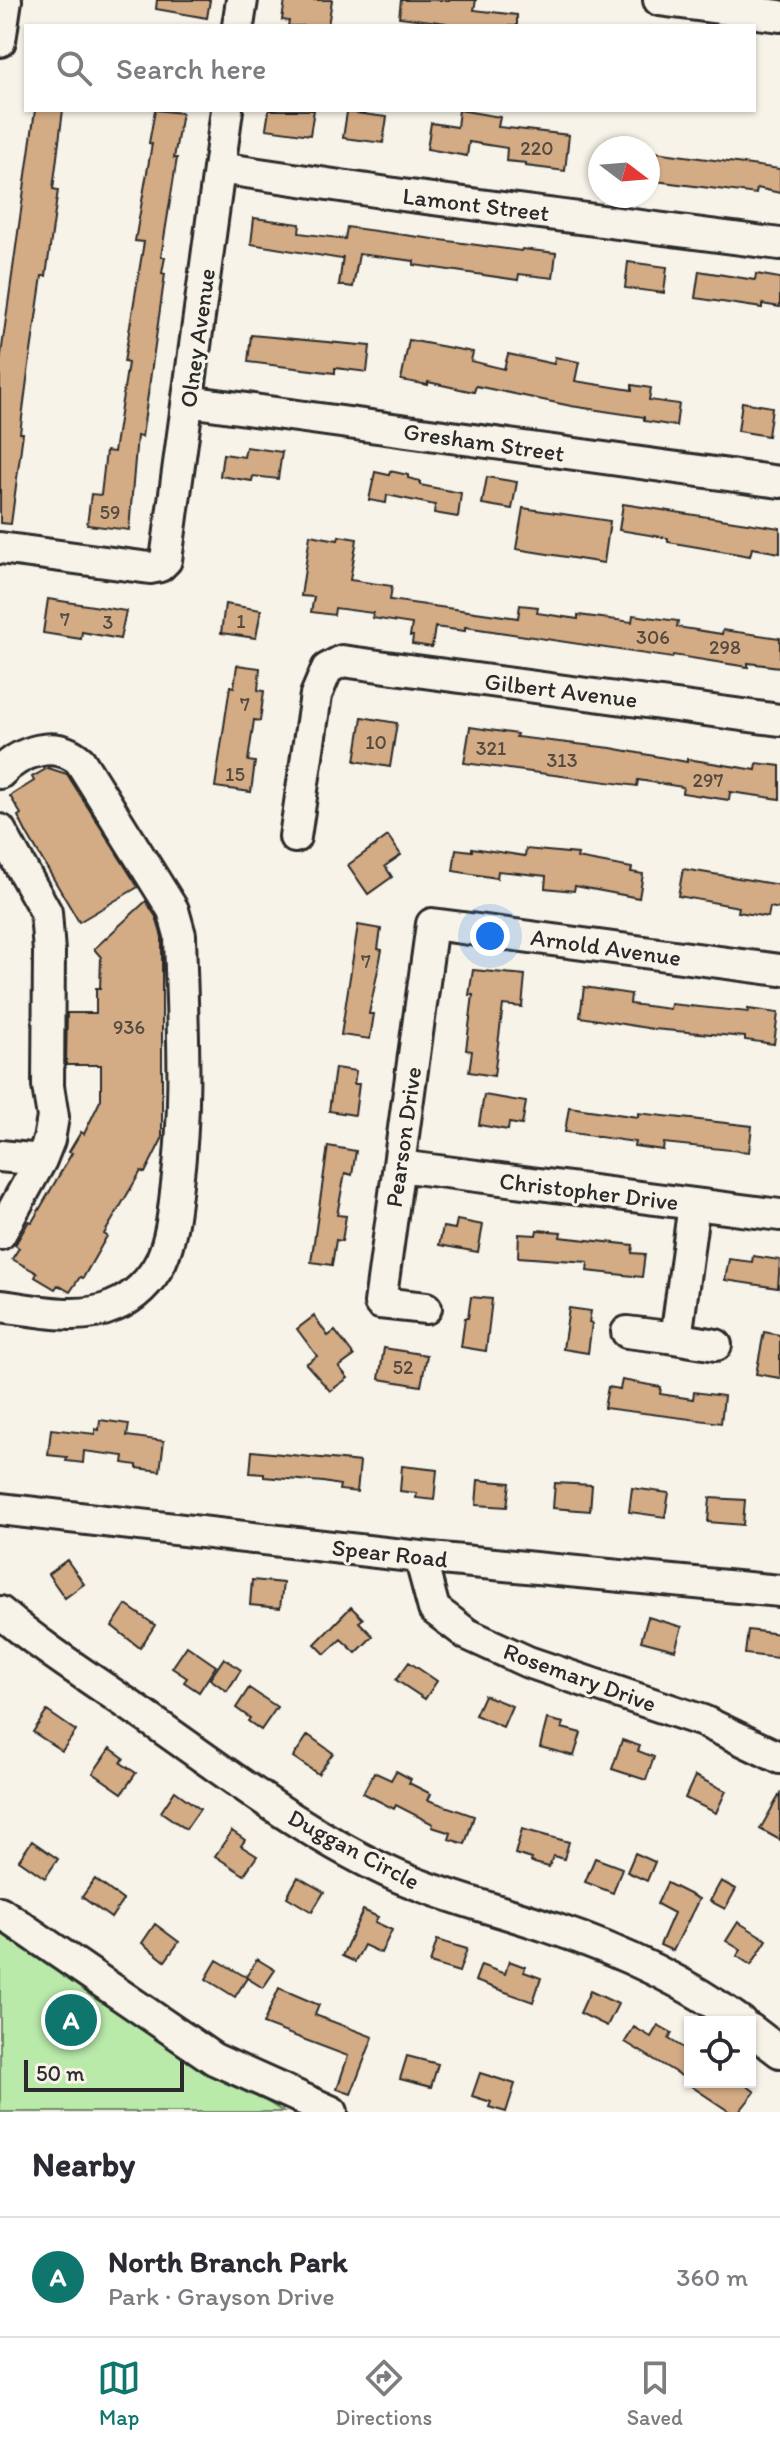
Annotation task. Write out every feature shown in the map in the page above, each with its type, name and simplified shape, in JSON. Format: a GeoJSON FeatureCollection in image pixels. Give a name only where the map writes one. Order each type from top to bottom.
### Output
{"type":"FeatureCollection","features":[{"type":"Feature","properties":{"kind":"street"},"geometry":{"type":"LineString","coordinates":[[0,41],[6,0]]}},
{"type":"Feature","properties":{"kind":"street"},"geometry":{"type":"LineString","coordinates":[[238,24],[242,0]]}},
{"type":"Feature","properties":{"kind":"street"},"geometry":{"type":"LineString","coordinates":[[659,0],[780,16]]}},
{"type":"Feature","properties":{"kind":"street","name":"Olney Avenue"},"geometry":{"type":"LineString","coordinates":[[0,548],[150,568],[162,565],[168,557],[227,112]]}},
{"type":"Feature","properties":{"kind":"street","name":"Lamont Street"},"geometry":{"type":"LineString","coordinates":[[219,168],[780,244]]}},
{"type":"Feature","properties":{"kind":"street","name":"Gresham Street"},"geometry":{"type":"LineString","coordinates":[[188,401],[780,482]]}},
{"type":"Feature","properties":{"kind":"street","name":"Gilbert Avenue"},"geometry":{"type":"LineString","coordinates":[[295,837],[316,695],[327,669],[342,661],[780,720]]}},
{"type":"Feature","properties":{"kind":"street"},"geometry":{"type":"LineString","coordinates":[[0,773],[8,765],[38,750],[57,748],[73,754],[173,910],[180,935],[184,1111],[171,1227],[162,1258],[146,1283],[116,1306],[88,1314],[0,1306]]}},
{"type":"Feature","properties":{"kind":"street"},"geometry":{"type":"LineString","coordinates":[[0,830],[43,905],[47,920],[48,1086],[53,1117],[41,1160],[0,1234]]}},
{"type":"Feature","properties":{"kind":"street","name":"Arnold Avenue"},"geometry":{"type":"LineString","coordinates":[[432,924],[780,970]]}},
{"type":"Feature","properties":{"kind":"street","name":"Pearson Drive"},"geometry":{"type":"LineString","coordinates":[[426,1308],[380,1303],[432,924]]}},
{"type":"Feature","properties":{"kind":"street"},"geometry":{"type":"LineString","coordinates":[[0,1156],[41,1160]]}},
{"type":"Feature","properties":{"kind":"street","name":"Christopher Drive"},"geometry":{"type":"LineString","coordinates":[[399,1166],[780,1215]]}},
{"type":"Feature","properties":{"kind":"street"},"geometry":{"type":"LineString","coordinates":[[668,1337],[678,1327],[694,1204]]}},
{"type":"Feature","properties":{"kind":"street"},"geometry":{"type":"LineString","coordinates":[[627,1332],[716,1345]]}},
{"type":"Feature","properties":{"kind":"street","name":"Spear Road"},"geometry":{"type":"LineString","coordinates":[[0,1509],[420,1557],[780,1591]]}},
{"type":"Feature","properties":{"kind":"street","name":"Rosemary Drive"},"geometry":{"type":"LineString","coordinates":[[420,1557],[434,1609],[467,1634],[528,1662],[703,1721],[780,1758]]}},
{"type":"Feature","properties":{"kind":"street","name":"Duggan Circle"},"geometry":{"type":"LineString","coordinates":[[0,1612],[230,1776],[336,1845],[422,1886],[594,1943],[685,1986],[732,2016]]}},
{"type":"Feature","properties":{"kind":"street"},"geometry":{"type":"LineString","coordinates":[[0,1912],[214,2059],[332,2112]]}},
{"type":"Feature","properties":{"kind":"street"},"geometry":{"type":"LineString","coordinates":[[756,2034],[780,2052]]}},
{"type":"Feature","properties":{"kind":"green space"},"geometry":{"type":"Polygon","coordinates":[[[0,1928],[283,2112],[0,2112],[0,1928]]]}},
{"type":"Feature","properties":{"kind":"building"},"geometry":{"type":"Polygon","coordinates":[[[157,0],[210,0],[207,18],[156,9],[157,0]]]}},
{"type":"Feature","properties":{"kind":"building"},"geometry":{"type":"Polygon","coordinates":[[[285,0],[332,0],[328,24],[288,24],[289,21],[282,20],[285,0]]]}},
{"type":"Feature","properties":{"kind":"building"},"geometry":{"type":"Polygon","coordinates":[[[401,0],[476,0],[474,10],[517,15],[517,24],[446,24],[399,17],[401,0]]]}},
{"type":"Feature","properties":{"kind":"building"},"geometry":{"type":"Polygon","coordinates":[[[35,112],[63,112],[53,189],[58,190],[28,372],[11,524],[0,523],[0,362],[35,112]]]}},
{"type":"Feature","properties":{"kind":"building"},"geometry":{"type":"Polygon","coordinates":[[[155,112],[182,113],[161,257],[165,257],[162,273],[165,274],[142,437],[137,436],[129,530],[87,525],[91,494],[101,495],[106,451],[114,452],[128,363],[124,362],[144,242],[135,241],[152,144],[149,143],[155,112]]]}},
{"type":"Feature","properties":{"kind":"building"},"geometry":{"type":"Polygon","coordinates":[[[269,112],[314,112],[310,135],[266,129],[269,112]]]}},
{"type":"Feature","properties":{"kind":"building"},"geometry":{"type":"Polygon","coordinates":[[[347,112],[387,117],[383,143],[343,138],[347,112]]]}},
{"type":"Feature","properties":{"kind":"building"},"geometry":{"type":"Polygon","coordinates":[[[459,112],[471,112],[500,117],[498,127],[569,135],[565,171],[506,161],[507,148],[469,142],[467,156],[427,149],[431,123],[457,127],[459,112]]]}},
{"type":"Feature","properties":{"kind":"building"},"geometry":{"type":"Polygon","coordinates":[[[660,153],[780,169],[780,193],[757,188],[756,194],[660,182],[660,153]]]}},
{"type":"Feature","properties":{"kind":"building"},"geometry":{"type":"Polygon","coordinates":[[[254,218],[300,224],[299,233],[345,239],[347,227],[556,253],[553,278],[519,274],[518,280],[359,254],[353,287],[339,285],[343,256],[341,259],[251,244],[254,218]]]}},
{"type":"Feature","properties":{"kind":"building"},"geometry":{"type":"Polygon","coordinates":[[[628,262],[667,267],[664,293],[625,288],[628,262]]]}},
{"type":"Feature","properties":{"kind":"building"},"geometry":{"type":"Polygon","coordinates":[[[699,271],[755,280],[756,274],[780,278],[780,307],[762,304],[762,308],[695,298],[699,271]]]}},
{"type":"Feature","properties":{"kind":"building"},"geometry":{"type":"Polygon","coordinates":[[[251,335],[370,346],[367,372],[335,368],[335,373],[248,362],[251,335]]]}},
{"type":"Feature","properties":{"kind":"building"},"geometry":{"type":"Polygon","coordinates":[[[409,340],[473,352],[471,361],[504,369],[508,354],[554,364],[555,357],[579,362],[575,381],[632,390],[632,385],[651,388],[649,400],[679,404],[676,426],[644,421],[644,417],[571,406],[476,386],[474,392],[428,382],[428,385],[401,380],[409,340]]]}},
{"type":"Feature","properties":{"kind":"building"},"geometry":{"type":"Polygon","coordinates":[[[742,402],[772,407],[768,436],[738,431],[742,402]]]}},
{"type":"Feature","properties":{"kind":"building"},"geometry":{"type":"Polygon","coordinates":[[[246,447],[282,452],[278,479],[253,476],[252,481],[220,476],[223,454],[244,457],[246,447]]]}},
{"type":"Feature","properties":{"kind":"building"},"geometry":{"type":"Polygon","coordinates":[[[390,471],[408,475],[408,478],[420,481],[420,485],[461,493],[458,517],[434,513],[435,505],[387,495],[386,503],[369,500],[375,472],[389,475],[390,471]]]}},
{"type":"Feature","properties":{"kind":"building"},"geometry":{"type":"Polygon","coordinates":[[[487,477],[517,482],[512,509],[482,504],[487,477]]]}},
{"type":"Feature","properties":{"kind":"building"},"geometry":{"type":"Polygon","coordinates":[[[623,504],[780,528],[780,553],[752,548],[750,556],[619,530],[623,504]]]}},
{"type":"Feature","properties":{"kind":"building"},"geometry":{"type":"Polygon","coordinates":[[[523,508],[610,521],[604,563],[516,549],[523,508]]]}},
{"type":"Feature","properties":{"kind":"building"},"geometry":{"type":"Polygon","coordinates":[[[310,535],[338,540],[339,536],[357,539],[350,580],[392,586],[390,600],[518,618],[520,605],[538,607],[537,613],[578,619],[578,615],[632,622],[633,615],[678,621],[677,627],[780,638],[780,667],[748,663],[748,667],[673,655],[672,658],[465,627],[465,631],[435,627],[432,647],[412,644],[412,624],[372,618],[373,613],[335,608],[334,615],[311,612],[314,597],[301,596],[310,535]]]}},
{"type":"Feature","properties":{"kind":"building"},"geometry":{"type":"Polygon","coordinates":[[[48,599],[126,611],[120,639],[82,632],[81,639],[43,633],[48,599]]]}},
{"type":"Feature","properties":{"kind":"building"},"geometry":{"type":"Polygon","coordinates":[[[225,604],[261,610],[256,638],[221,633],[225,604]]]}},
{"type":"Feature","properties":{"kind":"building"},"geometry":{"type":"Polygon","coordinates":[[[237,665],[260,668],[258,690],[264,691],[260,721],[254,720],[248,761],[255,762],[251,792],[215,787],[230,686],[234,687],[237,665]]]}},
{"type":"Feature","properties":{"kind":"building"},"geometry":{"type":"Polygon","coordinates":[[[362,717],[397,723],[390,767],[355,761],[362,717]]]}},
{"type":"Feature","properties":{"kind":"building"},"geometry":{"type":"Polygon","coordinates":[[[470,727],[517,734],[516,737],[611,748],[687,762],[687,759],[756,770],[757,763],[780,766],[780,799],[730,792],[729,800],[682,793],[683,787],[638,780],[637,786],[464,763],[470,727]]]}},
{"type":"Feature","properties":{"kind":"building"},"geometry":{"type":"Polygon","coordinates":[[[48,768],[67,774],[138,887],[79,922],[27,834],[18,816],[21,814],[10,796],[48,768]]]}},
{"type":"Feature","properties":{"kind":"building"},"geometry":{"type":"Polygon","coordinates":[[[388,836],[401,855],[385,866],[392,877],[368,894],[348,865],[388,836]]]}},
{"type":"Feature","properties":{"kind":"building"},"geometry":{"type":"Polygon","coordinates":[[[472,848],[525,856],[526,849],[578,854],[577,858],[632,868],[631,872],[643,874],[639,898],[575,886],[574,891],[545,888],[546,876],[498,871],[497,878],[453,871],[456,849],[472,851],[472,848]]]}},
{"type":"Feature","properties":{"kind":"building"},"geometry":{"type":"Polygon","coordinates":[[[683,869],[780,885],[780,909],[770,907],[768,917],[738,912],[739,907],[678,896],[683,869]]]}},
{"type":"Feature","properties":{"kind":"building"},"geometry":{"type":"Polygon","coordinates":[[[146,901],[156,917],[162,937],[162,1139],[145,1173],[141,1171],[104,1234],[107,1236],[83,1278],[80,1277],[70,1292],[58,1285],[55,1289],[35,1277],[37,1273],[12,1259],[19,1248],[15,1245],[29,1221],[32,1222],[81,1132],[84,1134],[101,1099],[101,1065],[66,1065],[67,1013],[96,1013],[101,957],[94,949],[146,901]]]}},
{"type":"Feature","properties":{"kind":"building"},"geometry":{"type":"Polygon","coordinates":[[[358,925],[381,929],[378,949],[382,950],[369,1014],[374,1014],[370,1039],[341,1035],[358,925]]]}},
{"type":"Feature","properties":{"kind":"building"},"geometry":{"type":"Polygon","coordinates":[[[473,970],[525,975],[522,1007],[503,1005],[494,1076],[469,1072],[472,1051],[466,1050],[473,970]]]}},
{"type":"Feature","properties":{"kind":"building"},"geometry":{"type":"Polygon","coordinates":[[[584,987],[631,994],[630,1004],[670,1009],[671,1004],[778,1013],[774,1044],[745,1040],[745,1037],[653,1029],[580,1017],[584,987]]]}},
{"type":"Feature","properties":{"kind":"building"},"geometry":{"type":"Polygon","coordinates":[[[335,1068],[356,1071],[354,1084],[359,1084],[355,1115],[329,1111],[335,1068]]]}},
{"type":"Feature","properties":{"kind":"building"},"geometry":{"type":"Polygon","coordinates":[[[484,1095],[526,1102],[522,1125],[509,1123],[508,1130],[479,1125],[484,1095]]]}},
{"type":"Feature","properties":{"kind":"building"},"geometry":{"type":"Polygon","coordinates":[[[569,1107],[638,1117],[638,1113],[752,1126],[749,1152],[664,1143],[663,1150],[634,1146],[635,1142],[565,1132],[569,1107]]]}},
{"type":"Feature","properties":{"kind":"building"},"geometry":{"type":"Polygon","coordinates":[[[328,1146],[356,1151],[352,1175],[345,1173],[337,1215],[346,1216],[342,1241],[336,1240],[332,1265],[311,1262],[328,1146]]]}},
{"type":"Feature","properties":{"kind":"building"},"geometry":{"type":"Polygon","coordinates":[[[457,1220],[483,1225],[478,1252],[439,1245],[443,1227],[455,1229],[457,1220]]]}},
{"type":"Feature","properties":{"kind":"building"},"geometry":{"type":"Polygon","coordinates":[[[537,1230],[561,1232],[560,1237],[633,1245],[632,1253],[645,1254],[642,1277],[587,1271],[588,1262],[518,1257],[519,1234],[536,1235],[537,1230]]]}},
{"type":"Feature","properties":{"kind":"building"},"geometry":{"type":"Polygon","coordinates":[[[753,1256],[780,1260],[778,1288],[725,1280],[729,1259],[752,1262],[753,1256]]]}},
{"type":"Feature","properties":{"kind":"building"},"geometry":{"type":"Polygon","coordinates":[[[471,1297],[492,1299],[486,1351],[461,1347],[471,1297]]]}},
{"type":"Feature","properties":{"kind":"building"},"geometry":{"type":"Polygon","coordinates":[[[569,1308],[591,1311],[588,1353],[563,1349],[569,1308]]]}},
{"type":"Feature","properties":{"kind":"building"},"geometry":{"type":"Polygon","coordinates":[[[314,1316],[328,1336],[335,1331],[354,1356],[339,1367],[348,1378],[330,1391],[306,1364],[317,1356],[297,1329],[314,1316]]]}},
{"type":"Feature","properties":{"kind":"building"},"geometry":{"type":"Polygon","coordinates":[[[764,1332],[780,1335],[780,1378],[756,1374],[764,1332]]]}},
{"type":"Feature","properties":{"kind":"building"},"geometry":{"type":"Polygon","coordinates":[[[384,1348],[427,1355],[421,1386],[379,1379],[384,1348]]]}},
{"type":"Feature","properties":{"kind":"building"},"geometry":{"type":"Polygon","coordinates":[[[622,1380],[661,1387],[660,1394],[693,1399],[694,1392],[724,1396],[721,1423],[604,1408],[608,1387],[620,1389],[622,1380]]]}},
{"type":"Feature","properties":{"kind":"building"},"geometry":{"type":"Polygon","coordinates":[[[100,1420],[129,1424],[127,1436],[164,1441],[160,1471],[123,1463],[124,1456],[84,1451],[83,1463],[48,1455],[51,1429],[95,1434],[95,1429],[99,1430],[100,1420]]]}},
{"type":"Feature","properties":{"kind":"building"},"geometry":{"type":"Polygon","coordinates":[[[252,1451],[360,1462],[357,1492],[339,1490],[340,1485],[250,1473],[252,1451]]]}},
{"type":"Feature","properties":{"kind":"building"},"geometry":{"type":"Polygon","coordinates":[[[402,1466],[437,1470],[434,1500],[416,1498],[417,1493],[400,1491],[402,1466]]]}},
{"type":"Feature","properties":{"kind":"building"},"geometry":{"type":"Polygon","coordinates":[[[478,1480],[510,1483],[507,1507],[476,1505],[478,1480]]]}},
{"type":"Feature","properties":{"kind":"building"},"geometry":{"type":"Polygon","coordinates":[[[555,1483],[592,1485],[590,1511],[553,1508],[555,1483]]]}},
{"type":"Feature","properties":{"kind":"building"},"geometry":{"type":"Polygon","coordinates":[[[632,1488],[669,1493],[665,1517],[629,1512],[632,1488]]]}},
{"type":"Feature","properties":{"kind":"building"},"geometry":{"type":"Polygon","coordinates":[[[710,1498],[745,1500],[743,1525],[708,1522],[710,1498]]]}},
{"type":"Feature","properties":{"kind":"building"},"geometry":{"type":"Polygon","coordinates":[[[67,1560],[84,1584],[65,1598],[48,1574],[67,1560]]]}},
{"type":"Feature","properties":{"kind":"building"},"geometry":{"type":"Polygon","coordinates":[[[252,1580],[283,1583],[280,1608],[250,1605],[252,1580]]]}},
{"type":"Feature","properties":{"kind":"building"},"geometry":{"type":"Polygon","coordinates":[[[126,1605],[155,1625],[140,1648],[112,1626],[126,1605]]]}},
{"type":"Feature","properties":{"kind":"building"},"geometry":{"type":"Polygon","coordinates":[[[351,1607],[363,1619],[359,1622],[373,1636],[356,1653],[341,1639],[325,1654],[315,1644],[351,1607]]]}},
{"type":"Feature","properties":{"kind":"building"},"geometry":{"type":"Polygon","coordinates":[[[648,1617],[682,1627],[675,1650],[641,1641],[648,1617]]]}},
{"type":"Feature","properties":{"kind":"building"},"geometry":{"type":"Polygon","coordinates":[[[748,1630],[780,1634],[777,1658],[745,1654],[748,1630]]]}},
{"type":"Feature","properties":{"kind":"building"},"geometry":{"type":"Polygon","coordinates":[[[187,1646],[216,1666],[199,1692],[184,1682],[187,1678],[172,1668],[187,1646]]]}},
{"type":"Feature","properties":{"kind":"building"},"geometry":{"type":"Polygon","coordinates":[[[224,1658],[241,1670],[227,1691],[210,1679],[224,1658]]]}},
{"type":"Feature","properties":{"kind":"building"},"geometry":{"type":"Polygon","coordinates":[[[409,1662],[437,1681],[425,1699],[396,1680],[409,1662]]]}},
{"type":"Feature","properties":{"kind":"building"},"geometry":{"type":"Polygon","coordinates":[[[249,1688],[277,1707],[261,1730],[236,1708],[249,1688]]]}},
{"type":"Feature","properties":{"kind":"building"},"geometry":{"type":"Polygon","coordinates":[[[484,1695],[512,1706],[503,1727],[475,1715],[484,1695]]]}},
{"type":"Feature","properties":{"kind":"building"},"geometry":{"type":"Polygon","coordinates":[[[47,1711],[76,1731],[62,1751],[33,1732],[47,1711]]]}},
{"type":"Feature","properties":{"kind":"building"},"geometry":{"type":"Polygon","coordinates":[[[547,1719],[564,1723],[562,1728],[581,1733],[574,1756],[540,1747],[547,1719]]]}},
{"type":"Feature","properties":{"kind":"building"},"geometry":{"type":"Polygon","coordinates":[[[308,1735],[333,1753],[318,1774],[293,1757],[308,1735]]]}},
{"type":"Feature","properties":{"kind":"building"},"geometry":{"type":"Polygon","coordinates":[[[622,1740],[640,1746],[638,1751],[654,1757],[646,1780],[612,1769],[622,1740]]]}},
{"type":"Feature","properties":{"kind":"building"},"geometry":{"type":"Polygon","coordinates":[[[110,1748],[124,1758],[121,1763],[136,1773],[122,1793],[93,1773],[110,1748]]]}},
{"type":"Feature","properties":{"kind":"building"},"geometry":{"type":"Polygon","coordinates":[[[396,1771],[411,1779],[409,1783],[431,1794],[428,1800],[474,1816],[465,1844],[449,1839],[451,1833],[432,1827],[433,1824],[396,1805],[394,1809],[363,1793],[374,1772],[391,1780],[396,1771]]]}},
{"type":"Feature","properties":{"kind":"building"},"geometry":{"type":"Polygon","coordinates":[[[695,1776],[726,1791],[716,1813],[685,1798],[695,1776]]]}},
{"type":"Feature","properties":{"kind":"building"},"geometry":{"type":"Polygon","coordinates":[[[175,1791],[200,1809],[186,1829],[161,1812],[175,1791]]]}},
{"type":"Feature","properties":{"kind":"building"},"geometry":{"type":"Polygon","coordinates":[[[780,1794],[780,1840],[760,1829],[780,1794]]]}},
{"type":"Feature","properties":{"kind":"building"},"geometry":{"type":"Polygon","coordinates":[[[522,1829],[569,1842],[564,1859],[553,1856],[549,1867],[515,1854],[522,1829]]]}},
{"type":"Feature","properties":{"kind":"building"},"geometry":{"type":"Polygon","coordinates":[[[232,1831],[245,1840],[241,1846],[257,1856],[244,1875],[215,1856],[232,1831]]]}},
{"type":"Feature","properties":{"kind":"building"},"geometry":{"type":"Polygon","coordinates":[[[32,1841],[58,1859],[45,1878],[19,1860],[32,1841]]]}},
{"type":"Feature","properties":{"kind":"building"},"geometry":{"type":"Polygon","coordinates":[[[635,1853],[655,1862],[647,1881],[627,1872],[635,1853]]]}},
{"type":"Feature","properties":{"kind":"building"},"geometry":{"type":"Polygon","coordinates":[[[595,1858],[622,1868],[613,1893],[585,1882],[595,1858]]]}},
{"type":"Feature","properties":{"kind":"building"},"geometry":{"type":"Polygon","coordinates":[[[298,1877],[324,1892],[312,1912],[287,1897],[298,1877]]]}},
{"type":"Feature","properties":{"kind":"building"},"geometry":{"type":"Polygon","coordinates":[[[95,1879],[123,1900],[111,1918],[82,1897],[95,1879]]]}},
{"type":"Feature","properties":{"kind":"building"},"geometry":{"type":"Polygon","coordinates":[[[721,1881],[736,1889],[725,1909],[710,1901],[721,1881]]]}},
{"type":"Feature","properties":{"kind":"building"},"geometry":{"type":"Polygon","coordinates":[[[667,1883],[699,1899],[673,1951],[660,1945],[674,1913],[657,1904],[667,1883]]]}},
{"type":"Feature","properties":{"kind":"building"},"geometry":{"type":"Polygon","coordinates":[[[363,1910],[378,1917],[375,1922],[392,1930],[381,1953],[364,1945],[355,1962],[342,1956],[363,1910]]]}},
{"type":"Feature","properties":{"kind":"building"},"geometry":{"type":"Polygon","coordinates":[[[738,1922],[767,1940],[751,1965],[737,1956],[741,1950],[726,1941],[738,1922]]]}},
{"type":"Feature","properties":{"kind":"building"},"geometry":{"type":"Polygon","coordinates":[[[155,1924],[179,1942],[165,1961],[142,1943],[155,1924]]]}},
{"type":"Feature","properties":{"kind":"building"},"geometry":{"type":"Polygon","coordinates":[[[437,1940],[467,1949],[459,1972],[430,1963],[437,1940]]]}},
{"type":"Feature","properties":{"kind":"building"},"geometry":{"type":"Polygon","coordinates":[[[257,1959],[275,1970],[263,1988],[247,1978],[235,1997],[206,1979],[217,1960],[246,1977],[257,1959]]]}},
{"type":"Feature","properties":{"kind":"building"},"geometry":{"type":"Polygon","coordinates":[[[509,1961],[525,1967],[524,1972],[541,1978],[533,2002],[475,1981],[481,1965],[505,1974],[509,1961]]]}},
{"type":"Feature","properties":{"kind":"building"},"geometry":{"type":"Polygon","coordinates":[[[279,1988],[319,2005],[315,2015],[373,2037],[351,2094],[337,2089],[348,2056],[263,2024],[279,1988]]]}},
{"type":"Feature","properties":{"kind":"building"},"geometry":{"type":"Polygon","coordinates":[[[590,1991],[618,2004],[607,2026],[580,2013],[590,1991]]]}},
{"type":"Feature","properties":{"kind":"building"},"geometry":{"type":"Polygon","coordinates":[[[658,2025],[672,2033],[669,2039],[684,2048],[684,2077],[625,2042],[634,2027],[651,2037],[658,2025]]]}},
{"type":"Feature","properties":{"kind":"building"},"geometry":{"type":"Polygon","coordinates":[[[407,2056],[438,2064],[431,2087],[400,2079],[407,2056]]]}},
{"type":"Feature","properties":{"kind":"building"},"geometry":{"type":"Polygon","coordinates":[[[480,2073],[515,2084],[506,2112],[489,2107],[491,2102],[472,2096],[480,2073]]]}},
{"type":"Feature","properties":{"kind":"building"},"geometry":{"type":"Polygon","coordinates":[[[694,2088],[750,2088],[755,2092],[739,2112],[730,2112],[694,2088]]]}},
{"type":"Feature","properties":{"kind":"place","name":"North Branch Park"},"geometry":{"type":"Point","coordinates":[71,2020]}}]}
